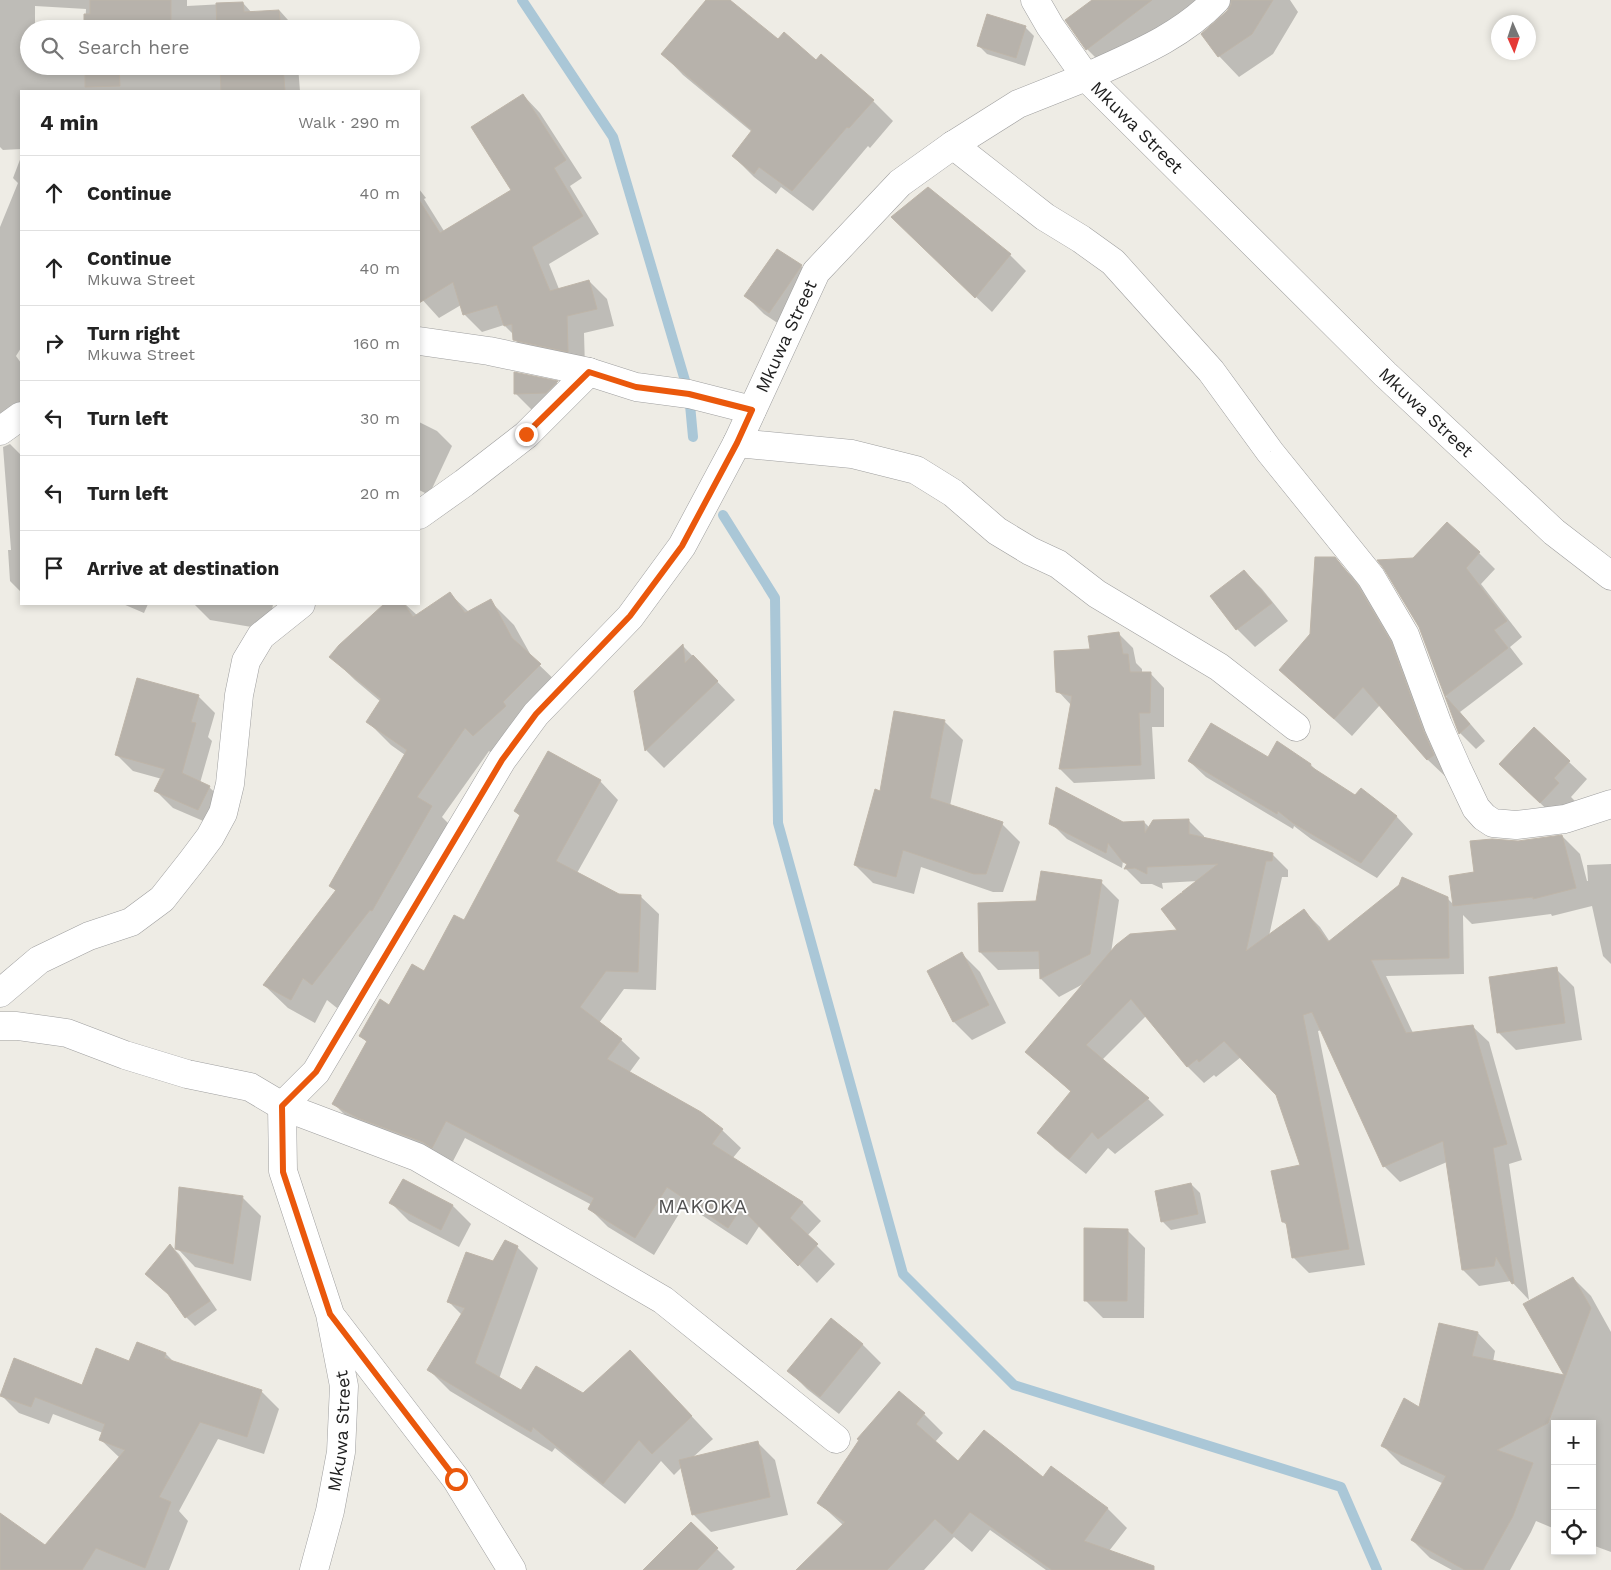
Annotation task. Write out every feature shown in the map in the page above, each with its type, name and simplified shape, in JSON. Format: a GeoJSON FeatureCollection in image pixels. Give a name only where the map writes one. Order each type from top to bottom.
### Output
{"type":"FeatureCollection","features":[{"type":"Feature","properties":{"kind":"street"},"geometry":{"type":"LineString","coordinates":[[1035,0],[1050,26],[1086,77],[1154,45],[1201,15],[1216,0]]}},
{"type":"Feature","properties":{"kind":"street","name":"Mkuwa Street"},"geometry":{"type":"LineString","coordinates":[[314,1570],[330,1511],[341,1452],[344,1386],[330,1314],[283,1172],[282,1106],[316,1072],[502,760],[536,714],[630,616],[682,546],[737,443],[816,272],[900,183],[953,145],[1018,104],[1086,77],[1385,374],[1554,532],[1611,576]]}},
{"type":"Feature","properties":{"kind":"street"},"geometry":{"type":"LineString","coordinates":[[953,145],[1045,218],[1113,262],[1211,371],[1270,452],[1371,576],[1406,636],[1438,726],[1476,808],[1484,817],[1493,823],[1516,825],[1564,819],[1611,804]]}},
{"type":"Feature","properties":{"kind":"street"},"geometry":{"type":"LineString","coordinates":[[420,341],[489,351],[589,372],[636,387],[689,394],[752,410]]}},
{"type":"Feature","properties":{"kind":"street"},"geometry":{"type":"LineString","coordinates":[[420,514],[464,483],[526,434],[589,372]]}},
{"type":"Feature","properties":{"kind":"street"},"geometry":{"type":"LineString","coordinates":[[0,431],[20,417]]}},
{"type":"Feature","properties":{"kind":"street"},"geometry":{"type":"LineString","coordinates":[[737,443],[852,454],[916,470],[953,493],[997,531],[1030,551],[1058,564],[1097,594],[1219,668],[1296,727]]}},
{"type":"Feature","properties":{"kind":"street"},"geometry":{"type":"LineString","coordinates":[[0,993],[40,960],[89,936],[132,922],[162,899],[192,861],[210,837],[223,813],[230,784],[239,696],[246,661],[261,636],[300,605]]}},
{"type":"Feature","properties":{"kind":"street"},"geometry":{"type":"LineString","coordinates":[[0,1026],[17,1026],[67,1033],[125,1055],[187,1074],[250,1087],[282,1106],[417,1158],[663,1300],[836,1439]]}},
{"type":"Feature","properties":{"kind":"street"},"geometry":{"type":"LineString","coordinates":[[330,1314],[456,1479],[512,1570]]}},
{"type":"Feature","properties":{"kind":"building"},"geometry":{"type":"Polygon","coordinates":[[[90,0],[171,0],[171,20],[84,20],[84,14],[90,14],[90,0]]]}},
{"type":"Feature","properties":{"kind":"building"},"geometry":{"type":"Polygon","coordinates":[[[706,0],[730,0],[778,39],[784,32],[816,60],[821,54],[874,100],[849,128],[847,127],[792,191],[759,167],[754,174],[732,156],[752,130],[661,54],[706,0]]]}},
{"type":"Feature","properties":{"kind":"building"},"geometry":{"type":"Polygon","coordinates":[[[1092,0],[1152,0],[1086,50],[1065,20],[1092,0]]]}},
{"type":"Feature","properties":{"kind":"building"},"geometry":{"type":"Polygon","coordinates":[[[1231,0],[1273,0],[1252,34],[1218,57],[1201,34],[1227,11],[1231,5],[1231,0]]]}},
{"type":"Feature","properties":{"kind":"building"},"geometry":{"type":"Polygon","coordinates":[[[243,2],[244,12],[279,10],[280,20],[217,20],[216,3],[243,2]]]}},
{"type":"Feature","properties":{"kind":"building"},"geometry":{"type":"Polygon","coordinates":[[[987,14],[1026,26],[1016,58],[977,46],[987,14]]]}},
{"type":"Feature","properties":{"kind":"building"},"geometry":{"type":"Polygon","coordinates":[[[85,75],[119,75],[120,86],[85,87],[85,75]]]}},
{"type":"Feature","properties":{"kind":"building"},"geometry":{"type":"Polygon","coordinates":[[[220,75],[284,75],[285,90],[221,90],[220,75]]]}},
{"type":"Feature","properties":{"kind":"building"},"geometry":{"type":"Polygon","coordinates":[[[523,94],[566,160],[554,168],[583,216],[532,247],[550,291],[589,280],[597,309],[567,316],[568,352],[513,340],[512,324],[504,326],[497,305],[463,315],[453,282],[420,302],[420,202],[440,233],[511,190],[471,127],[523,94]]]}},
{"type":"Feature","properties":{"kind":"building"},"geometry":{"type":"Polygon","coordinates":[[[928,187],[1011,254],[975,298],[891,217],[928,187]]]}},
{"type":"Feature","properties":{"kind":"building"},"geometry":{"type":"Polygon","coordinates":[[[777,249],[802,265],[769,313],[744,296],[777,249]]]}},
{"type":"Feature","properties":{"kind":"building"},"geometry":{"type":"Polygon","coordinates":[[[514,372],[558,381],[546,393],[514,394],[514,372]]]}},
{"type":"Feature","properties":{"kind":"building"},"geometry":{"type":"Polygon","coordinates":[[[1447,522],[1480,552],[1466,568],[1507,621],[1494,630],[1508,648],[1445,696],[1470,724],[1459,734],[1419,627],[1377,560],[1413,558],[1447,522]]]}},
{"type":"Feature","properties":{"kind":"building"},"geometry":{"type":"Polygon","coordinates":[[[1315,557],[1335,557],[1358,586],[1391,642],[1434,755],[1427,760],[1363,687],[1334,719],[1279,670],[1310,634],[1315,557]]]}},
{"type":"Feature","properties":{"kind":"building"},"geometry":{"type":"Polygon","coordinates":[[[1244,570],[1272,603],[1236,630],[1210,596],[1244,570]]]}},
{"type":"Feature","properties":{"kind":"building"},"geometry":{"type":"Polygon","coordinates":[[[450,592],[465,613],[491,599],[512,638],[541,664],[503,702],[506,706],[473,736],[465,728],[417,797],[432,806],[372,911],[370,910],[312,985],[303,978],[291,1000],[263,985],[336,890],[329,886],[407,750],[366,722],[381,699],[329,657],[339,645],[383,605],[405,605],[413,617],[450,592]]]}},
{"type":"Feature","properties":{"kind":"building"},"geometry":{"type":"Polygon","coordinates":[[[1119,632],[1123,654],[1128,654],[1130,672],[1151,672],[1150,713],[1139,713],[1141,765],[1059,769],[1072,696],[1056,692],[1054,651],[1090,649],[1088,636],[1119,632]]]}},
{"type":"Feature","properties":{"kind":"building"},"geometry":{"type":"Polygon","coordinates":[[[683,644],[685,663],[693,655],[718,681],[645,751],[634,691],[683,644]]]}},
{"type":"Feature","properties":{"kind":"building"},"geometry":{"type":"Polygon","coordinates":[[[137,678],[199,695],[191,722],[196,723],[182,773],[210,786],[198,810],[154,791],[165,769],[115,755],[137,678]]]}},
{"type":"Feature","properties":{"kind":"building"},"geometry":{"type":"Polygon","coordinates":[[[894,711],[945,720],[930,798],[1003,822],[986,874],[974,874],[903,850],[896,877],[854,865],[875,789],[880,791],[894,711]]]}},
{"type":"Feature","properties":{"kind":"building"},"geometry":{"type":"Polygon","coordinates":[[[1211,723],[1268,757],[1277,741],[1311,764],[1310,766],[1355,795],[1361,788],[1397,816],[1361,863],[1293,823],[1278,811],[1277,814],[1188,761],[1211,723]]]}},
{"type":"Feature","properties":{"kind":"building"},"geometry":{"type":"Polygon","coordinates":[[[1534,727],[1570,761],[1554,778],[1559,783],[1540,803],[1499,764],[1534,727]]]}},
{"type":"Feature","properties":{"kind":"building"},"geometry":{"type":"Polygon","coordinates":[[[548,751],[601,780],[556,861],[619,894],[641,895],[638,972],[606,971],[580,1007],[622,1039],[607,1059],[701,1112],[723,1129],[712,1144],[803,1202],[790,1218],[818,1244],[798,1266],[741,1208],[728,1228],[667,1187],[635,1238],[588,1209],[594,1198],[446,1121],[432,1148],[423,1142],[358,1118],[332,1104],[367,1041],[359,1036],[380,999],[389,1005],[412,964],[424,971],[454,915],[464,920],[520,815],[514,811],[548,751]]]}},
{"type":"Feature","properties":{"kind":"building"},"geometry":{"type":"Polygon","coordinates":[[[1056,787],[1123,822],[1144,821],[1145,833],[1153,820],[1189,819],[1189,834],[1273,853],[1272,861],[1266,861],[1246,951],[1304,909],[1328,942],[1399,885],[1402,877],[1448,897],[1449,958],[1371,960],[1406,1033],[1473,1025],[1507,1144],[1493,1148],[1514,1283],[1512,1284],[1496,1257],[1494,1266],[1462,1270],[1443,1141],[1383,1167],[1312,1012],[1303,1015],[1349,1249],[1292,1258],[1286,1222],[1282,1222],[1271,1171],[1300,1165],[1276,1095],[1224,1041],[1199,1062],[1197,1059],[1187,1067],[1131,999],[1086,1045],[1149,1098],[1098,1139],[1092,1132],[1069,1159],[1037,1133],[1071,1091],[1025,1052],[1116,945],[1130,934],[1177,930],[1161,909],[1218,864],[1147,867],[1147,874],[1135,868],[1124,869],[1127,864],[1123,862],[1108,843],[1106,853],[1049,824],[1056,787]]]}},
{"type":"Feature","properties":{"kind":"building"},"geometry":{"type":"Polygon","coordinates":[[[1562,835],[1576,888],[1533,899],[1533,897],[1453,906],[1449,876],[1474,872],[1470,841],[1492,839],[1518,841],[1562,835]]]}},
{"type":"Feature","properties":{"kind":"building"},"geometry":{"type":"Polygon","coordinates":[[[1041,871],[1102,880],[1090,954],[1040,979],[1039,951],[979,952],[978,903],[1036,901],[1041,871]]]}},
{"type":"Feature","properties":{"kind":"building"},"geometry":{"type":"Polygon","coordinates":[[[962,952],[989,1005],[953,1022],[927,971],[962,952]]]}},
{"type":"Feature","properties":{"kind":"building"},"geometry":{"type":"Polygon","coordinates":[[[1557,967],[1565,1023],[1497,1033],[1489,977],[1557,967]]]}},
{"type":"Feature","properties":{"kind":"building"},"geometry":{"type":"Polygon","coordinates":[[[403,1179],[453,1205],[441,1230],[389,1203],[403,1179]]]}},
{"type":"Feature","properties":{"kind":"building"},"geometry":{"type":"Polygon","coordinates":[[[1191,1183],[1198,1214],[1161,1222],[1155,1191],[1191,1183]]]}},
{"type":"Feature","properties":{"kind":"building"},"geometry":{"type":"Polygon","coordinates":[[[179,1187],[243,1196],[233,1264],[175,1249],[179,1187]]]}},
{"type":"Feature","properties":{"kind":"building"},"geometry":{"type":"Polygon","coordinates":[[[1084,1228],[1128,1229],[1127,1301],[1084,1301],[1084,1228]]]}},
{"type":"Feature","properties":{"kind":"building"},"geometry":{"type":"Polygon","coordinates":[[[505,1240],[518,1246],[475,1363],[521,1390],[536,1366],[583,1393],[630,1350],[692,1416],[652,1454],[639,1440],[603,1484],[533,1427],[531,1432],[427,1370],[465,1308],[447,1302],[466,1252],[493,1261],[505,1240]]]}},
{"type":"Feature","properties":{"kind":"building"},"geometry":{"type":"Polygon","coordinates":[[[170,1244],[210,1301],[185,1318],[168,1294],[145,1274],[170,1244]]]}},
{"type":"Feature","properties":{"kind":"building"},"geometry":{"type":"Polygon","coordinates":[[[1573,1277],[1591,1308],[1548,1423],[1497,1450],[1533,1463],[1513,1516],[1483,1570],[1465,1570],[1411,1540],[1446,1476],[1381,1446],[1404,1398],[1419,1407],[1439,1323],[1478,1332],[1472,1356],[1564,1375],[1523,1304],[1573,1277]]]}},
{"type":"Feature","properties":{"kind":"building"},"geometry":{"type":"Polygon","coordinates":[[[831,1318],[863,1344],[820,1397],[787,1371],[831,1318]]]}},
{"type":"Feature","properties":{"kind":"building"},"geometry":{"type":"Polygon","coordinates":[[[137,1342],[166,1353],[164,1358],[262,1390],[247,1437],[200,1422],[159,1497],[171,1502],[145,1568],[96,1548],[82,1570],[0,1570],[0,1513],[45,1545],[125,1450],[99,1440],[105,1424],[35,1397],[31,1407],[0,1396],[14,1358],[82,1385],[96,1348],[129,1361],[137,1342]]]}},
{"type":"Feature","properties":{"kind":"building"},"geometry":{"type":"Polygon","coordinates":[[[899,1391],[925,1413],[916,1424],[958,1461],[984,1430],[1043,1477],[1051,1466],[1108,1508],[1084,1541],[1154,1566],[1154,1570],[1052,1570],[970,1512],[952,1534],[935,1519],[887,1570],[796,1570],[845,1522],[817,1503],[859,1440],[857,1439],[899,1391]]]}},
{"type":"Feature","properties":{"kind":"building"},"geometry":{"type":"Polygon","coordinates":[[[758,1441],[770,1497],[692,1515],[679,1460],[758,1441]]]}},
{"type":"Feature","properties":{"kind":"building"},"geometry":{"type":"Polygon","coordinates":[[[691,1522],[718,1548],[697,1570],[643,1570],[691,1522]]]}},
{"type":"Feature","properties":{"kind":"waterway"},"geometry":{"type":"LineString","coordinates":[[522,0],[613,137],[689,394],[693,437]]}},
{"type":"Feature","properties":{"kind":"waterway"},"geometry":{"type":"LineString","coordinates":[[723,515],[775,598],[778,823],[903,1274],[1014,1385],[1341,1487],[1377,1570]]}},
{"type":"Feature","properties":{"kind":"district","name":"MAKOKA"},"geometry":{"type":"Point","coordinates":[703,1206]}},
{"type":"Feature","properties":{"kind":"route"},"geometry":{"type":"LineString","coordinates":[[456,1479],[330,1314],[283,1172],[282,1106],[316,1072],[502,760],[536,714],[630,616],[682,546],[737,443],[752,410],[689,394],[636,387],[589,372],[526,434]]}}]}
